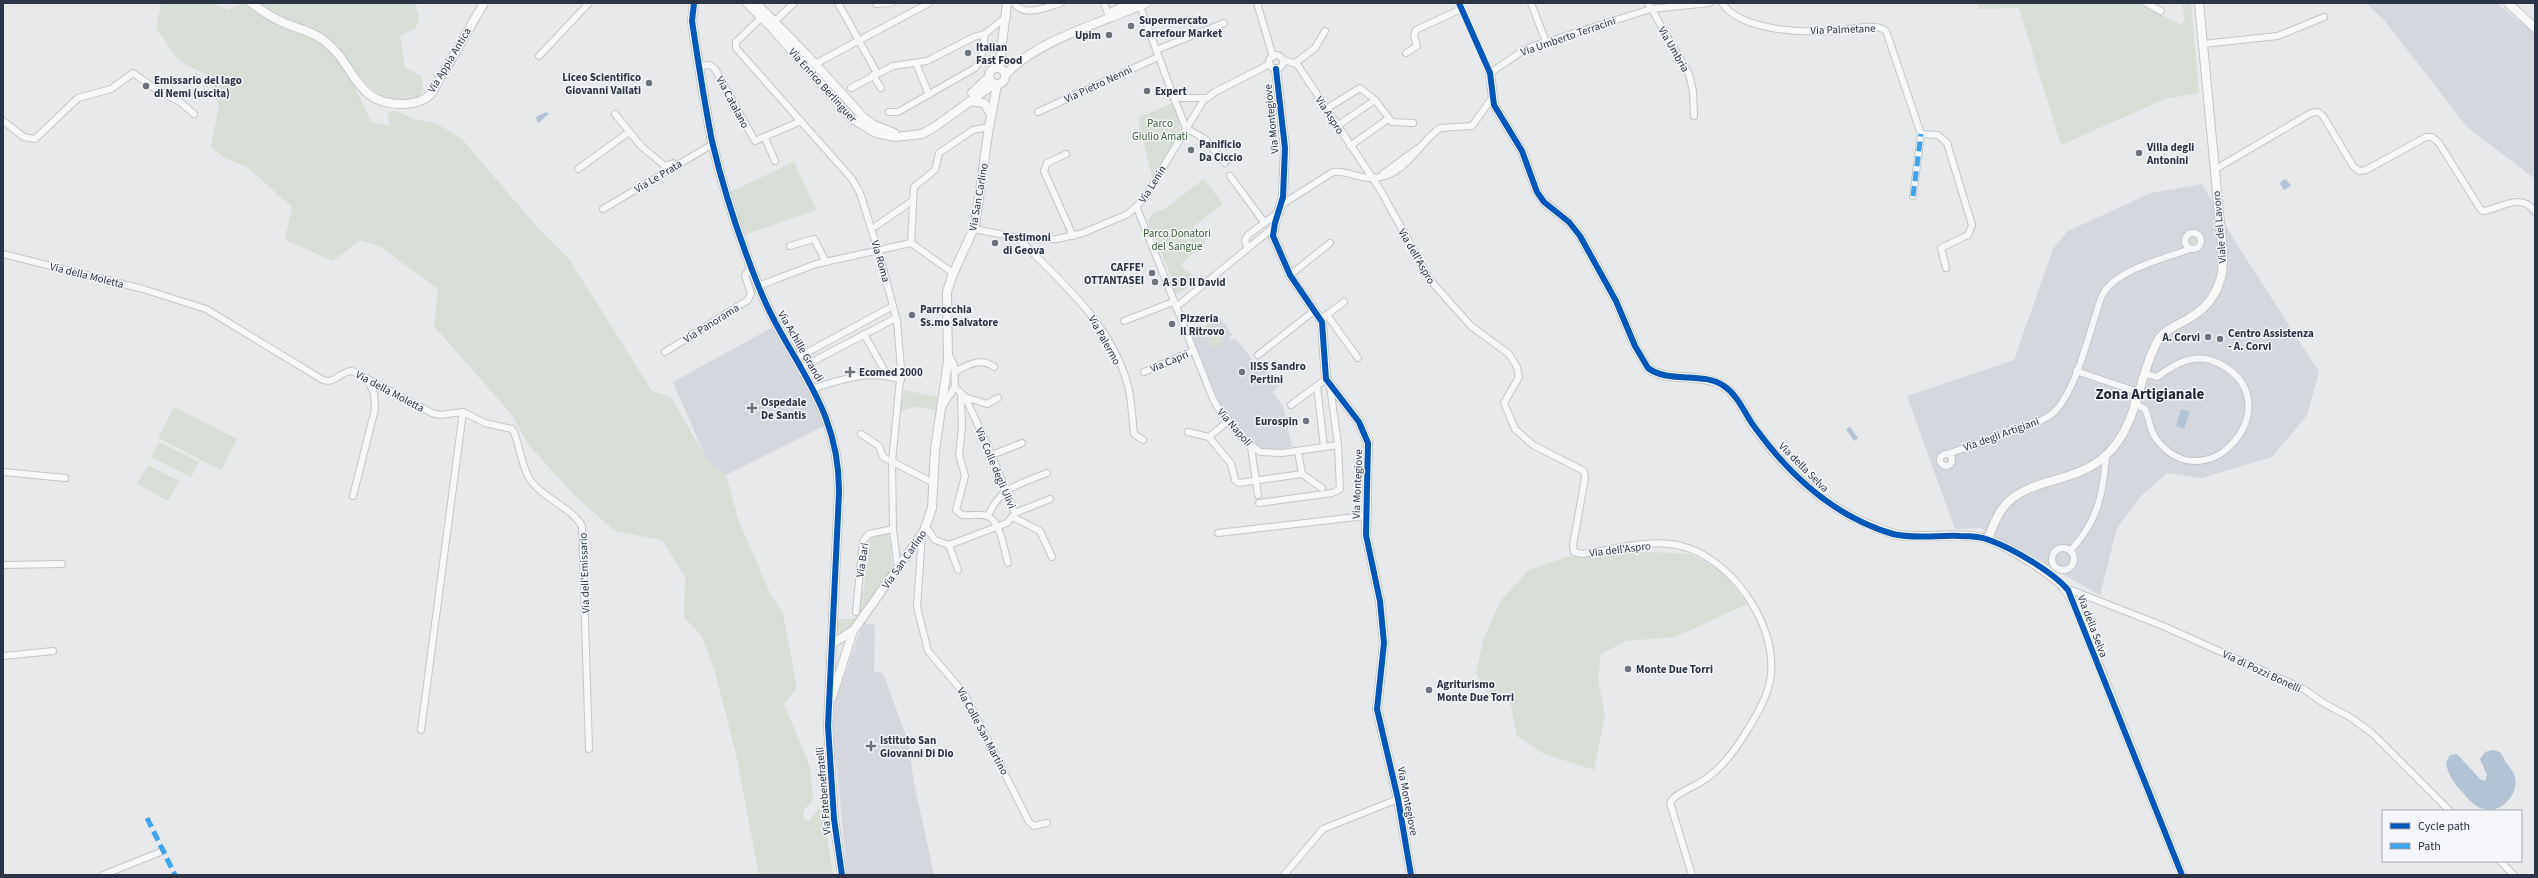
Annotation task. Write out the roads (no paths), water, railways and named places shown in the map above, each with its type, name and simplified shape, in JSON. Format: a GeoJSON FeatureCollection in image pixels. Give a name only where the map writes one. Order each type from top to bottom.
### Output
{"type":"FeatureCollection","features":[{"type":"Feature","properties":{"kind":"street","name":"Via Appia Antica"},"geometry":{"type":"LineString","coordinates":[[251,3],[274,18],[309,32],[326,42],[374,100],[385,103],[404,104],[421,101],[431,94],[484,3]]}},
{"type":"Feature","properties":{"kind":"street"},"geometry":{"type":"LineString","coordinates":[[539,56],[589,3]]}},
{"type":"Feature","properties":{"kind":"street","name":"Via Achille Grandi"},"geometry":{"type":"LineString","coordinates":[[694,3],[692,17],[712,142],[751,267],[758,286],[780,332],[814,388],[832,434],[838,464],[839,501],[829,706]]}},
{"type":"Feature","properties":{"kind":"street","name":"Via Enrico Berlinguer"},"geometry":{"type":"LineString","coordinates":[[747,3],[762,17],[851,118],[872,132],[892,137],[919,135],[936,126],[994,82]]}},
{"type":"Feature","properties":{"kind":"street","name":"Via Enrico Berlinguer"},"geometry":{"type":"LineString","coordinates":[[756,3],[818,62],[866,120],[880,128],[897,133],[917,130],[933,122],[994,82]]}},
{"type":"Feature","properties":{"kind":"street"},"geometry":{"type":"LineString","coordinates":[[775,21],[794,3]]}},
{"type":"Feature","properties":{"kind":"street"},"geometry":{"type":"LineString","coordinates":[[838,3],[875,74],[880,88]]}},
{"type":"Feature","properties":{"kind":"street"},"geometry":{"type":"LineString","coordinates":[[876,4],[891,3]]}},
{"type":"Feature","properties":{"kind":"street"},"geometry":{"type":"LineString","coordinates":[[818,62],[918,6],[929,3]]}},
{"type":"Feature","properties":{"kind":"street"},"geometry":{"type":"LineString","coordinates":[[1007,3],[1002,70],[1004,82],[994,82],[992,70],[1002,70],[1037,51],[1143,4],[1158,57],[1186,128],[1204,138],[1225,163]]}},
{"type":"Feature","properties":{"kind":"street"},"geometry":{"type":"LineString","coordinates":[[1014,3],[1020,10],[1026,11],[1061,3]]}},
{"type":"Feature","properties":{"kind":"street"},"geometry":{"type":"LineString","coordinates":[[1104,3],[1108,14]]}},
{"type":"Feature","properties":{"kind":"street"},"geometry":{"type":"LineString","coordinates":[[1002,70],[1045,41],[1131,3]]}},
{"type":"Feature","properties":{"kind":"street"},"geometry":{"type":"LineString","coordinates":[[1257,3],[1273,57],[1273,66],[1282,66],[1283,60]]}},
{"type":"Feature","properties":{"kind":"street"},"geometry":{"type":"LineString","coordinates":[[1531,3],[1546,42]]}},
{"type":"Feature","properties":{"kind":"street","name":"Via Umberto Terracini"},"geometry":{"type":"LineString","coordinates":[[1490,72],[1522,50],[1649,6],[1709,3]]}},
{"type":"Feature","properties":{"kind":"street","name":"Via Palmetane"},"geometry":{"type":"LineString","coordinates":[[1722,3],[1736,16],[1768,27],[1825,32],[1875,27],[1884,29],[1887,33],[1921,134],[1913,196]]}},
{"type":"Feature","properties":{"kind":"street"},"geometry":{"type":"LineString","coordinates":[[2146,3],[2161,11]]}},
{"type":"Feature","properties":{"kind":"street","name":"Viale del Lavoro"},"geometry":{"type":"LineString","coordinates":[[1988,539],[2001,511],[2015,496],[2080,473],[2106,456],[2123,433],[2144,373],[2160,337],[2205,307],[2214,297],[2219,286],[2223,258],[2199,3]]}},
{"type":"Feature","properties":{"kind":"street"},"geometry":{"type":"LineString","coordinates":[[2508,3],[2535,28]]}},
{"type":"Feature","properties":{"kind":"street"},"geometry":{"type":"LineString","coordinates":[[1406,53],[1417,46],[1414,35],[1416,30],[1460,6]]}},
{"type":"Feature","properties":{"kind":"street","name":"Via della Selva"},"geometry":{"type":"LineString","coordinates":[[1460,6],[1490,72],[1492,98],[1501,120],[1523,153],[1537,192],[1544,202],[1569,222],[1580,236],[1616,301],[1648,368],[1659,373],[1713,381],[1726,387],[1739,402],[1757,431],[1783,462],[1815,494],[1838,510],[1897,535],[1963,536],[1988,539],[2017,554],[2066,588],[2076,606],[2182,875]]}},
{"type":"Feature","properties":{"kind":"street","name":"Via Umbria"},"geometry":{"type":"LineString","coordinates":[[1649,6],[1689,74],[1693,92],[1694,116]]}},
{"type":"Feature","properties":{"kind":"street"},"geometry":{"type":"LineString","coordinates":[[851,88],[875,74],[897,64],[916,63],[932,59],[974,37],[985,34],[1007,16]]}},
{"type":"Feature","properties":{"kind":"street","name":"Via Roma"},"geometry":{"type":"LineString","coordinates":[[762,17],[736,42],[735,47],[855,184],[878,250],[896,318],[901,380],[892,462],[893,529],[897,562]]}},
{"type":"Feature","properties":{"kind":"street"},"geometry":{"type":"LineString","coordinates":[[2203,44],[2272,37],[2295,31],[2324,17]]}},
{"type":"Feature","properties":{"kind":"street"},"geometry":{"type":"LineString","coordinates":[[1156,50],[1224,22]]}},
{"type":"Feature","properties":{"kind":"street"},"geometry":{"type":"LineString","coordinates":[[1273,57],[1279,56],[1283,60],[1296,63],[1315,48],[1325,31]]}},
{"type":"Feature","properties":{"kind":"street"},"geometry":{"type":"LineString","coordinates":[[889,112],[897,112],[977,67],[981,60],[985,34]]}},
{"type":"Feature","properties":{"kind":"street","name":"Via Pietro Nenni"},"geometry":{"type":"LineString","coordinates":[[1038,112],[1158,57]]}},
{"type":"Feature","properties":{"kind":"street"},"geometry":{"type":"LineString","coordinates":[[916,63],[929,95]]}},
{"type":"Feature","properties":{"kind":"street","name":"Via Aspro"},"geometry":{"type":"LineString","coordinates":[[1296,63],[1372,178]]}},
{"type":"Feature","properties":{"kind":"street","name":"Via Catalano"},"geometry":{"type":"LineString","coordinates":[[699,66],[708,65],[714,68],[752,138],[756,141],[765,138]]}},
{"type":"Feature","properties":{"kind":"street","name":"Via Lenin"},"geometry":{"type":"LineString","coordinates":[[974,229],[1017,237],[1046,240],[1073,236],[1117,220],[1137,208],[1206,98],[1273,66]]}},
{"type":"Feature","properties":{"kind":"street","name":"Via Montegiove"},"geometry":{"type":"LineString","coordinates":[[1273,66],[1286,144],[1280,208],[1274,227],[1275,243],[1290,275],[1315,310],[1324,317],[1324,368],[1328,383],[1359,422],[1367,439],[1370,457],[1365,516],[1368,549],[1380,601],[1384,643],[1377,693],[1377,713],[1398,799],[1412,875]]}},
{"type":"Feature","properties":{"kind":"street"},"geometry":{"type":"LineString","coordinates":[[3,121],[24,137],[35,139],[78,98],[109,89],[134,74],[157,90],[180,102],[194,114]]}},
{"type":"Feature","properties":{"kind":"street","name":"Via San Carlino"},"geometry":{"type":"LineString","coordinates":[[829,706],[843,662],[849,636],[924,530],[932,508],[935,450],[942,407],[948,352],[946,294],[953,273],[974,229],[985,127],[991,114],[994,82]]}},
{"type":"Feature","properties":{"kind":"street"},"geometry":{"type":"LineString","coordinates":[[1326,109],[1358,88],[1375,100],[1388,119],[1396,124],[1412,123]]}},
{"type":"Feature","properties":{"kind":"street"},"geometry":{"type":"LineString","coordinates":[[1174,98],[1206,98]]}},
{"type":"Feature","properties":{"kind":"street"},"geometry":{"type":"LineString","coordinates":[[1247,248],[1247,236],[1280,208],[1333,172],[1372,178],[1404,167],[1437,130],[1444,127],[1462,128],[1472,126],[1492,98]]}},
{"type":"Feature","properties":{"kind":"street"},"geometry":{"type":"LineString","coordinates":[[1337,126],[1375,100]]}},
{"type":"Feature","properties":{"kind":"street"},"geometry":{"type":"LineString","coordinates":[[970,101],[984,103],[991,114]]}},
{"type":"Feature","properties":{"kind":"street"},"geometry":{"type":"LineString","coordinates":[[2214,170],[2311,113],[2318,112],[2323,116],[2353,166],[2359,171],[2366,170],[2426,137],[2432,137],[2439,143],[2481,210],[2485,211],[2520,201],[2529,205],[2535,212]]}},
{"type":"Feature","properties":{"kind":"street","name":"Via Le Prata"},"geometry":{"type":"LineString","coordinates":[[615,114],[629,132],[653,157],[666,167],[712,142]]}},
{"type":"Feature","properties":{"kind":"street"},"geometry":{"type":"LineString","coordinates":[[1350,146],[1388,119]]}},
{"type":"Feature","properties":{"kind":"street"},"geometry":{"type":"LineString","coordinates":[[775,161],[765,138],[801,121]]}},
{"type":"Feature","properties":{"kind":"street"},"geometry":{"type":"LineString","coordinates":[[911,243],[913,189],[920,181],[935,170],[939,153],[985,127]]}},
{"type":"Feature","properties":{"kind":"street"},"geometry":{"type":"LineString","coordinates":[[578,169],[629,132]]}},
{"type":"Feature","properties":{"kind":"street"},"geometry":{"type":"LineString","coordinates":[[1921,134],[1938,135],[1946,142],[1972,226],[1968,235],[1941,248],[1946,268]]}},
{"type":"Feature","properties":{"kind":"street","name":"Via Le Prata"},"geometry":{"type":"LineString","coordinates":[[603,209],[712,142]]}},
{"type":"Feature","properties":{"kind":"street"},"geometry":{"type":"LineString","coordinates":[[1066,154],[1048,162],[1044,169],[1073,236]]}},
{"type":"Feature","properties":{"kind":"street"},"geometry":{"type":"LineString","coordinates":[[1230,176],[1264,222]]}},
{"type":"Feature","properties":{"kind":"street","name":"Via dell'Aspro"},"geometry":{"type":"LineString","coordinates":[[1372,178],[1433,284],[1471,326],[1507,352],[1516,364],[1519,371],[1518,378],[1504,403],[1516,429],[1533,445],[1584,471],[1585,481],[1573,545],[1574,552],[1582,554],[1632,546],[1681,546],[1719,565],[1739,584],[1752,602],[1770,656],[1771,675],[1764,698],[1748,731],[1727,760],[1706,779],[1674,798],[1670,803],[1692,875]]}},
{"type":"Feature","properties":{"kind":"street"},"geometry":{"type":"LineString","coordinates":[[876,226],[912,201]]}},
{"type":"Feature","properties":{"kind":"street","name":"Via Napoli"},"geometry":{"type":"LineString","coordinates":[[1137,208],[1174,304],[1214,401],[1228,421],[1251,447],[1267,454],[1338,445]]}},
{"type":"Feature","properties":{"kind":"street"},"geometry":{"type":"LineString","coordinates":[[1124,321],[1174,304],[1274,227]]}},
{"type":"Feature","properties":{"kind":"street","name":"Via Palermo"},"geometry":{"type":"LineString","coordinates":[[1017,237],[1095,320],[1127,382],[1133,412],[1134,434],[1143,440]]}},
{"type":"Feature","properties":{"kind":"street"},"geometry":{"type":"LineString","coordinates":[[790,246],[814,239],[826,262]]}},
{"type":"Feature","properties":{"kind":"street"},"geometry":{"type":"LineString","coordinates":[[758,286],[826,262],[911,243],[953,273]]}},
{"type":"Feature","properties":{"kind":"street"},"geometry":{"type":"LineString","coordinates":[[1290,275],[1330,243]]}},
{"type":"Feature","properties":{"kind":"street","name":"Via degli Artigiani"},"geometry":{"type":"LineString","coordinates":[[1948,454],[2047,417],[2065,398],[2076,371],[2100,298],[2107,286],[2122,275],[2190,249]]}},
{"type":"Feature","properties":{"kind":"street","name":"Via della Moletta"},"geometry":{"type":"LineString","coordinates":[[3,254],[143,289],[206,310],[323,380],[332,381],[350,371],[433,413],[463,412]]}},
{"type":"Feature","properties":{"kind":"street","name":"Via Panorama"},"geometry":{"type":"LineString","coordinates":[[665,352],[748,300],[750,294],[745,275],[751,267]]}},
{"type":"Feature","properties":{"kind":"street"},"geometry":{"type":"LineString","coordinates":[[1344,302],[1324,317],[1358,358]]}},
{"type":"Feature","properties":{"kind":"street"},"geometry":{"type":"LineString","coordinates":[[796,358],[893,306]]}},
{"type":"Feature","properties":{"kind":"street"},"geometry":{"type":"LineString","coordinates":[[1258,355],[1315,310]]}},
{"type":"Feature","properties":{"kind":"street"},"geometry":{"type":"LineString","coordinates":[[802,367],[896,318]]}},
{"type":"Feature","properties":{"kind":"street"},"geometry":{"type":"LineString","coordinates":[[864,334],[887,375]]}},
{"type":"Feature","properties":{"kind":"street","name":"Via Capri"},"geometry":{"type":"LineString","coordinates":[[1144,372],[1193,351]]}},
{"type":"Feature","properties":{"kind":"street","name":"Via San Carlino"},"geometry":{"type":"LineString","coordinates":[[942,407],[955,387],[955,372],[948,352]]}},
{"type":"Feature","properties":{"kind":"street"},"geometry":{"type":"LineString","coordinates":[[2134,403],[2145,409],[2151,431],[2158,442],[2170,452],[2186,459],[2204,459],[2223,452],[2236,441],[2245,426],[2248,406],[2244,390],[2235,375],[2220,363],[2206,359],[2191,358],[2172,364],[2157,377],[2144,373]]}},
{"type":"Feature","properties":{"kind":"street"},"geometry":{"type":"LineString","coordinates":[[955,372],[978,362],[986,362],[994,367]]}},
{"type":"Feature","properties":{"kind":"street"},"geometry":{"type":"LineString","coordinates":[[2076,371],[2138,392]]}},
{"type":"Feature","properties":{"kind":"street"},"geometry":{"type":"LineString","coordinates":[[814,388],[859,376],[887,375],[901,380]]}},
{"type":"Feature","properties":{"kind":"street"},"geometry":{"type":"LineString","coordinates":[[353,496],[375,410],[374,393],[367,379]]}},
{"type":"Feature","properties":{"kind":"street"},"geometry":{"type":"LineString","coordinates":[[1259,503],[1338,492],[1342,485],[1338,445],[1328,383],[1317,386],[1291,405]]}},
{"type":"Feature","properties":{"kind":"street"},"geometry":{"type":"LineString","coordinates":[[1317,386],[1324,447]]}},
{"type":"Feature","properties":{"kind":"street"},"geometry":{"type":"LineString","coordinates":[[955,387],[963,395],[987,404],[998,398]]}},
{"type":"Feature","properties":{"kind":"street"},"geometry":{"type":"LineString","coordinates":[[963,395],[959,457],[966,476],[956,508],[962,515],[988,516],[997,527],[1008,563]]}},
{"type":"Feature","properties":{"kind":"street","name":"Via Colle degli Ulivi"},"geometry":{"type":"LineString","coordinates":[[949,545],[1007,523],[1014,515],[1007,489],[963,395]]}},
{"type":"Feature","properties":{"kind":"street"},"geometry":{"type":"LineString","coordinates":[[421,730],[463,412]]}},
{"type":"Feature","properties":{"kind":"street","name":"Via dell'Emissario"},"geometry":{"type":"LineString","coordinates":[[463,412],[485,423],[512,429],[521,462],[531,481],[542,493],[582,526],[589,749]]}},
{"type":"Feature","properties":{"kind":"street"},"geometry":{"type":"LineString","coordinates":[[1209,437],[1228,421]]}},
{"type":"Feature","properties":{"kind":"street"},"geometry":{"type":"LineString","coordinates":[[1188,432],[1209,437],[1234,467],[1236,482],[1256,481],[1302,474],[1322,488]]}},
{"type":"Feature","properties":{"kind":"street"},"geometry":{"type":"LineString","coordinates":[[862,434],[877,444],[882,456],[930,481]]}},
{"type":"Feature","properties":{"kind":"street"},"geometry":{"type":"LineString","coordinates":[[992,455],[1022,443]]}},
{"type":"Feature","properties":{"kind":"street"},"geometry":{"type":"LineString","coordinates":[[1251,447],[1258,495]]}},
{"type":"Feature","properties":{"kind":"street"},"geometry":{"type":"LineString","coordinates":[[1298,451],[1302,474]]}},
{"type":"Feature","properties":{"kind":"street"},"geometry":{"type":"LineString","coordinates":[[2070,551],[2087,531],[2094,518],[2103,488],[2106,456]]}},
{"type":"Feature","properties":{"kind":"street"},"geometry":{"type":"LineString","coordinates":[[3,472],[65,478]]}},
{"type":"Feature","properties":{"kind":"street"},"geometry":{"type":"LineString","coordinates":[[988,516],[995,502],[1007,489],[1047,473]]}},
{"type":"Feature","properties":{"kind":"street"},"geometry":{"type":"LineString","coordinates":[[1014,515],[1050,498]]}},
{"type":"Feature","properties":{"kind":"street"},"geometry":{"type":"LineString","coordinates":[[1014,515],[1040,531],[1052,557]]}},
{"type":"Feature","properties":{"kind":"street"},"geometry":{"type":"LineString","coordinates":[[1218,533],[1365,516]]}},
{"type":"Feature","properties":{"kind":"street","name":"Via Bari"},"geometry":{"type":"LineString","coordinates":[[856,612],[863,541],[869,534],[893,529]]}},
{"type":"Feature","properties":{"kind":"street"},"geometry":{"type":"LineString","coordinates":[[924,530],[936,541],[949,545],[958,570]]}},
{"type":"Feature","properties":{"kind":"street","name":"Via Colle San Martino"},"geometry":{"type":"LineString","coordinates":[[924,530],[917,609],[928,651],[964,693],[1029,822],[1034,826],[1047,823]]}},
{"type":"Feature","properties":{"kind":"street"},"geometry":{"type":"LineString","coordinates":[[3,565],[62,564]]}},
{"type":"Feature","properties":{"kind":"street","name":"Via di Pozzi Bonelli"},"geometry":{"type":"LineString","coordinates":[[2066,588],[2163,626],[2302,688],[2368,730],[2449,810]]}},
{"type":"Feature","properties":{"kind":"street"},"geometry":{"type":"LineString","coordinates":[[833,629],[840,635],[849,636]]}},
{"type":"Feature","properties":{"kind":"street"},"geometry":{"type":"LineString","coordinates":[[832,644],[839,647],[849,636]]}},
{"type":"Feature","properties":{"kind":"street"},"geometry":{"type":"LineString","coordinates":[[3,656],[53,651]]}},
{"type":"Feature","properties":{"kind":"street"},"geometry":{"type":"LineString","coordinates":[[831,655],[843,662]]}},
{"type":"Feature","properties":{"kind":"street","name":"Via Fatebenefratelli"},"geometry":{"type":"LineString","coordinates":[[829,706],[831,778],[842,875]]}},
{"type":"Feature","properties":{"kind":"street"},"geometry":{"type":"LineString","coordinates":[[1284,875],[1298,861],[1315,836],[1325,827],[1398,799]]}},
{"type":"Feature","properties":{"kind":"street"},"geometry":{"type":"LineString","coordinates":[[103,875],[163,852]]}},
{"type":"Feature","properties":{"kind":"street"},"geometry":{"type":"LineString","coordinates":[[2501,862],[2514,875]]}},
{"type":"Feature","properties":{"kind":"water"},"geometry":{"type":"Polygon","coordinates":[[[546,112],[549,114],[538,123],[536,117],[546,112]]]}},
{"type":"Feature","properties":{"kind":"water"},"geometry":{"type":"Polygon","coordinates":[[[2286,179],[2291,186],[2284,190],[2280,184],[2281,181],[2286,179]]]}},
{"type":"Feature","properties":{"kind":"water"},"geometry":{"type":"Polygon","coordinates":[[[2181,409],[2190,412],[2184,429],[2176,426],[2181,409]]]}},
{"type":"Feature","properties":{"kind":"water"},"geometry":{"type":"Polygon","coordinates":[[[1850,427],[1858,438],[1854,441],[1846,429],[1850,427]]]}},
{"type":"Feature","properties":{"kind":"water"},"geometry":{"type":"Polygon","coordinates":[[[2493,750],[2500,752],[2512,770],[2516,783],[2511,796],[2507,801],[2502,806],[2490,810],[2478,807],[2468,799],[2452,780],[2446,762],[2450,755],[2457,754],[2480,779],[2485,781],[2487,775],[2480,759],[2485,752],[2493,750]]]}},
{"type":"Feature","properties":{"kind":"place","name":"Supermercato Carrefour Market"},"geometry":{"type":"Point","coordinates":[1131,26]}},
{"type":"Feature","properties":{"kind":"place","name":"Upim"},"geometry":{"type":"Point","coordinates":[1109,35]}},
{"type":"Feature","properties":{"kind":"place","name":"Italian Fast Food"},"geometry":{"type":"Point","coordinates":[968,53]}},
{"type":"Feature","properties":{"kind":"place","name":"Liceo Scientifico Giovanni Vailati"},"geometry":{"type":"Point","coordinates":[649,83]}},
{"type":"Feature","properties":{"kind":"place","name":"Emissario del lago di Nemi (uscita)"},"geometry":{"type":"Point","coordinates":[146,86]}},
{"type":"Feature","properties":{"kind":"place","name":"Expert"},"geometry":{"type":"Point","coordinates":[1147,91]}},
{"type":"Feature","properties":{"kind":"place","name":"Panificio Da Ciccio"},"geometry":{"type":"Point","coordinates":[1191,150]}},
{"type":"Feature","properties":{"kind":"place","name":"Villa degli Antonini"},"geometry":{"type":"Point","coordinates":[2139,153]}},
{"type":"Feature","properties":{"kind":"place","name":"Testimoni di Geova"},"geometry":{"type":"Point","coordinates":[995,243]}},
{"type":"Feature","properties":{"kind":"place","name":"CAFFE' OTTANTASEI"},"geometry":{"type":"Point","coordinates":[1152,273]}},
{"type":"Feature","properties":{"kind":"place","name":"A S D Il David"},"geometry":{"type":"Point","coordinates":[1155,282]}},
{"type":"Feature","properties":{"kind":"place","name":"Parrocchia Ss.mo Salvatore"},"geometry":{"type":"Point","coordinates":[912,315]}},
{"type":"Feature","properties":{"kind":"place","name":"Pizzeria Il Ritrovo"},"geometry":{"type":"Point","coordinates":[1172,324]}},
{"type":"Feature","properties":{"kind":"place","name":"A. Corvi"},"geometry":{"type":"Point","coordinates":[2208,337]}},
{"type":"Feature","properties":{"kind":"place","name":"Centro Assistenza - A. Corvi"},"geometry":{"type":"Point","coordinates":[2220,339]}},
{"type":"Feature","properties":{"kind":"place","name":"Ecomed 2000"},"geometry":{"type":"Point","coordinates":[850,372]}},
{"type":"Feature","properties":{"kind":"place","name":"IISS Sandro Pertini"},"geometry":{"type":"Point","coordinates":[1242,372]}},
{"type":"Feature","properties":{"kind":"place","name":"Ospedale De Santis"},"geometry":{"type":"Point","coordinates":[752,408]}},
{"type":"Feature","properties":{"kind":"place","name":"Eurospin"},"geometry":{"type":"Point","coordinates":[1306,421]}},
{"type":"Feature","properties":{"kind":"place","name":"Monte Due Torri"},"geometry":{"type":"Point","coordinates":[1628,669]}},
{"type":"Feature","properties":{"kind":"place","name":"Agriturismo Monte Due Torri"},"geometry":{"type":"Point","coordinates":[1429,690]}},
{"type":"Feature","properties":{"kind":"place","name":"Istituto San Giovanni Di Dio"},"geometry":{"type":"Point","coordinates":[871,746]}},
{"type":"Feature","properties":{"kind":"district","name":"Zona Artigianale"},"geometry":{"type":"Point","coordinates":[2150,394]}},
{"type":"Feature","properties":{"kind":"park label","name":"Parco Giulio Amati"},"geometry":{"type":"Point","coordinates":[1160,129]}},
{"type":"Feature","properties":{"kind":"park label","name":"Parco Donatori del Sangue"},"geometry":{"type":"Point","coordinates":[1177,239]}}]}
